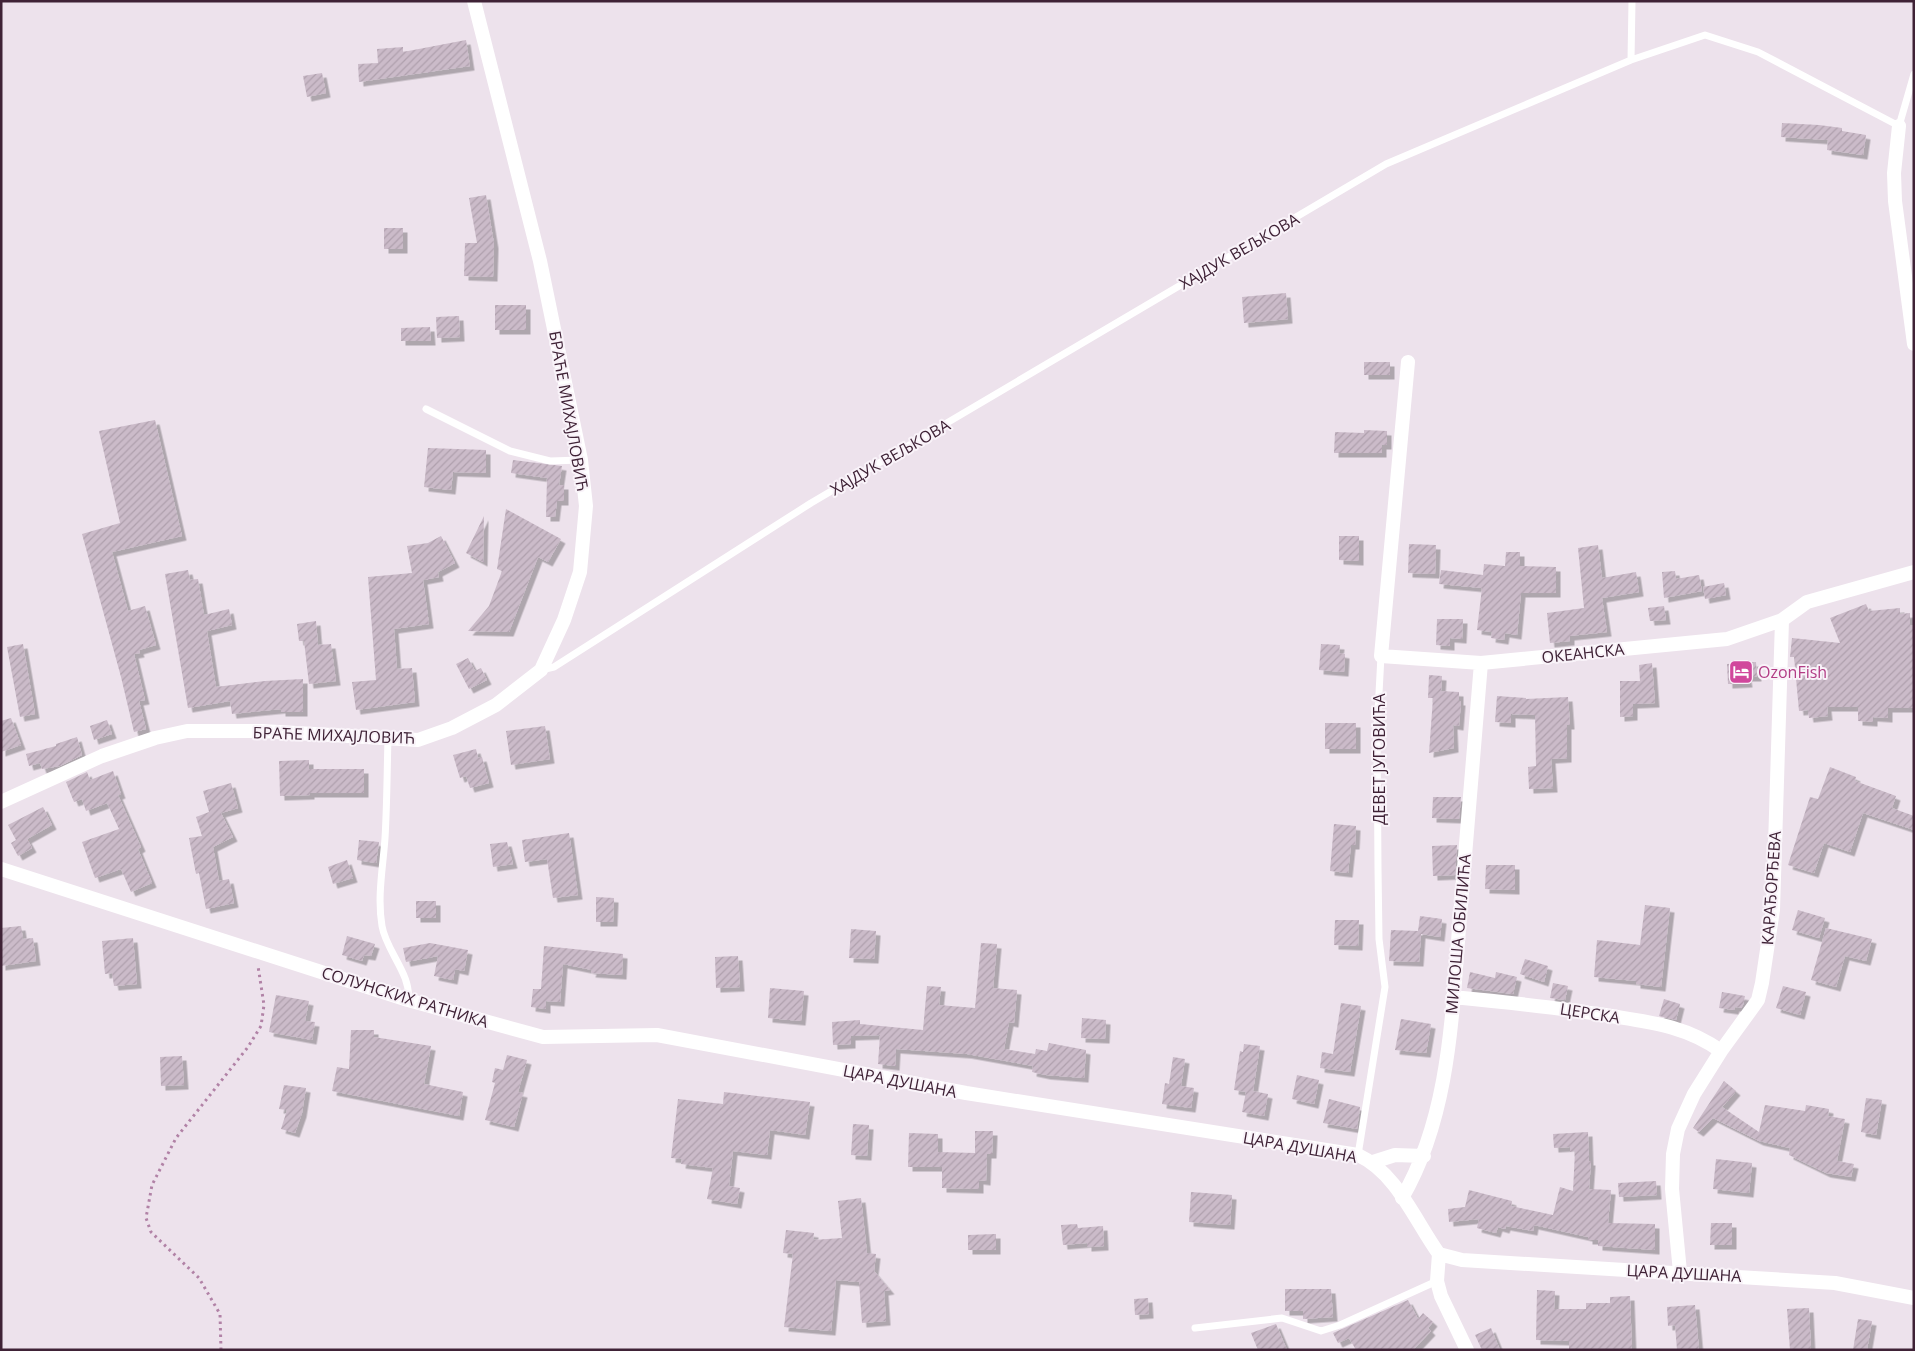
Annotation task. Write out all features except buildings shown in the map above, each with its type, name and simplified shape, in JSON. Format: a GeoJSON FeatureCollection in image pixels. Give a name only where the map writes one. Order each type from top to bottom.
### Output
{"type":"FeatureCollection","features":[{"type":"Feature","properties":{"kind":"street","name":"БРАЋЕ МИХАЈЛОВИЋ"},"geometry":{"type":"LineString","coordinates":[[1,802],[102,756],[156,738],[187,731],[262,731],[418,740],[452,728],[496,705],[541,670],[564,620],[580,572],[586,506],[581,460],[540,260],[474,1]]}},
{"type":"Feature","properties":{"kind":"street"},"geometry":{"type":"LineString","coordinates":[[1899,126],[1894,172],[1895,201],[1914,344]]}},
{"type":"Feature","properties":{"kind":"street","name":"ДЕВЕТ ЈУГОВИЋА"},"geometry":{"type":"LineString","coordinates":[[1381,656],[1408,362]]}},
{"type":"Feature","properties":{"kind":"street"},"geometry":{"type":"LineString","coordinates":[[1782,620],[1807,602],[1914,572]]}},
{"type":"Feature","properties":{"kind":"street","name":"ОКЕАНСКА"},"geometry":{"type":"LineString","coordinates":[[1381,656],[1482,663],[1727,639],[1782,620]]}},
{"type":"Feature","properties":{"kind":"street","name":"КАРАЂОРЂЕВА"},"geometry":{"type":"LineString","coordinates":[[1680,1272],[1672,1189],[1673,1154],[1678,1129],[1694,1094],[1721,1051],[1758,1000],[1773,910],[1782,620]]}},
{"type":"Feature","properties":{"kind":"street","name":"МИЛОША ОБИЛИЋА"},"geometry":{"type":"LineString","coordinates":[[1402,1198],[1424,1156],[1434,1124],[1444,1068],[1453,997],[1482,663]]}},
{"type":"Feature","properties":{"kind":"street","name":"СОЛУНСКИХ РАТНИКА"},"geometry":{"type":"LineString","coordinates":[[1,869],[408,1000],[543,1037],[657,1035],[820,1066]]}},
{"type":"Feature","properties":{"kind":"street","name":"ЦЕРСКА"},"geometry":{"type":"LineString","coordinates":[[1453,997],[1564,1009],[1675,1027],[1702,1038],[1721,1051]]}},
{"type":"Feature","properties":{"kind":"street","name":"ЦАРА ДУШАНА"},"geometry":{"type":"LineString","coordinates":[[820,1066],[966,1094],[1358,1155],[1373,1162],[1386,1174],[1439,1254],[1462,1260],[1835,1282],[1914,1298]]}},
{"type":"Feature","properties":{"kind":"street"},"geometry":{"type":"LineString","coordinates":[[1373,1162],[1395,1155],[1424,1156]]}},
{"type":"Feature","properties":{"kind":"street"},"geometry":{"type":"LineString","coordinates":[[1439,1254],[1437,1281],[1441,1296],[1467,1350]]}},
{"type":"Feature","properties":{"kind":"lane"},"geometry":{"type":"LineString","coordinates":[[1632,1],[1632,60]]}},
{"type":"Feature","properties":{"kind":"lane","name":"ХАЈДУК ВЕЉКОВА"},"geometry":{"type":"LineString","coordinates":[[541,670],[554,667],[811,503],[1386,164],[1632,60],[1705,35],[1758,52],[1899,126]]}},
{"type":"Feature","properties":{"kind":"lane"},"geometry":{"type":"LineString","coordinates":[[1899,126],[1914,74]]}},
{"type":"Feature","properties":{"kind":"lane"},"geometry":{"type":"LineString","coordinates":[[426,409],[510,451],[550,461],[581,460]]}},
{"type":"Feature","properties":{"kind":"lane","name":"ДЕВЕТ ЈУГОВИЋА"},"geometry":{"type":"LineString","coordinates":[[1358,1155],[1385,986],[1379,939],[1378,868],[1377,730],[1381,656]]}},
{"type":"Feature","properties":{"kind":"lane"},"geometry":{"type":"LineString","coordinates":[[388,738],[380,903],[382,927],[387,946],[405,978],[409,991],[408,1000]]}},
{"type":"Feature","properties":{"kind":"lane"},"geometry":{"type":"LineString","coordinates":[[1195,1328],[1282,1318],[1321,1331],[1340,1325],[1437,1281]]}},
{"type":"Feature","properties":{"kind":"path"},"geometry":{"type":"LineString","coordinates":[[222,1350],[220,1314],[200,1278],[151,1232],[146,1218],[152,1184],[176,1138],[248,1047],[261,1026],[264,1005],[254,949]]}},
{"type":"Feature","properties":{"kind":"place","name":"OzonFish"},"geometry":{"type":"Point","coordinates":[1741,672]}}]}
